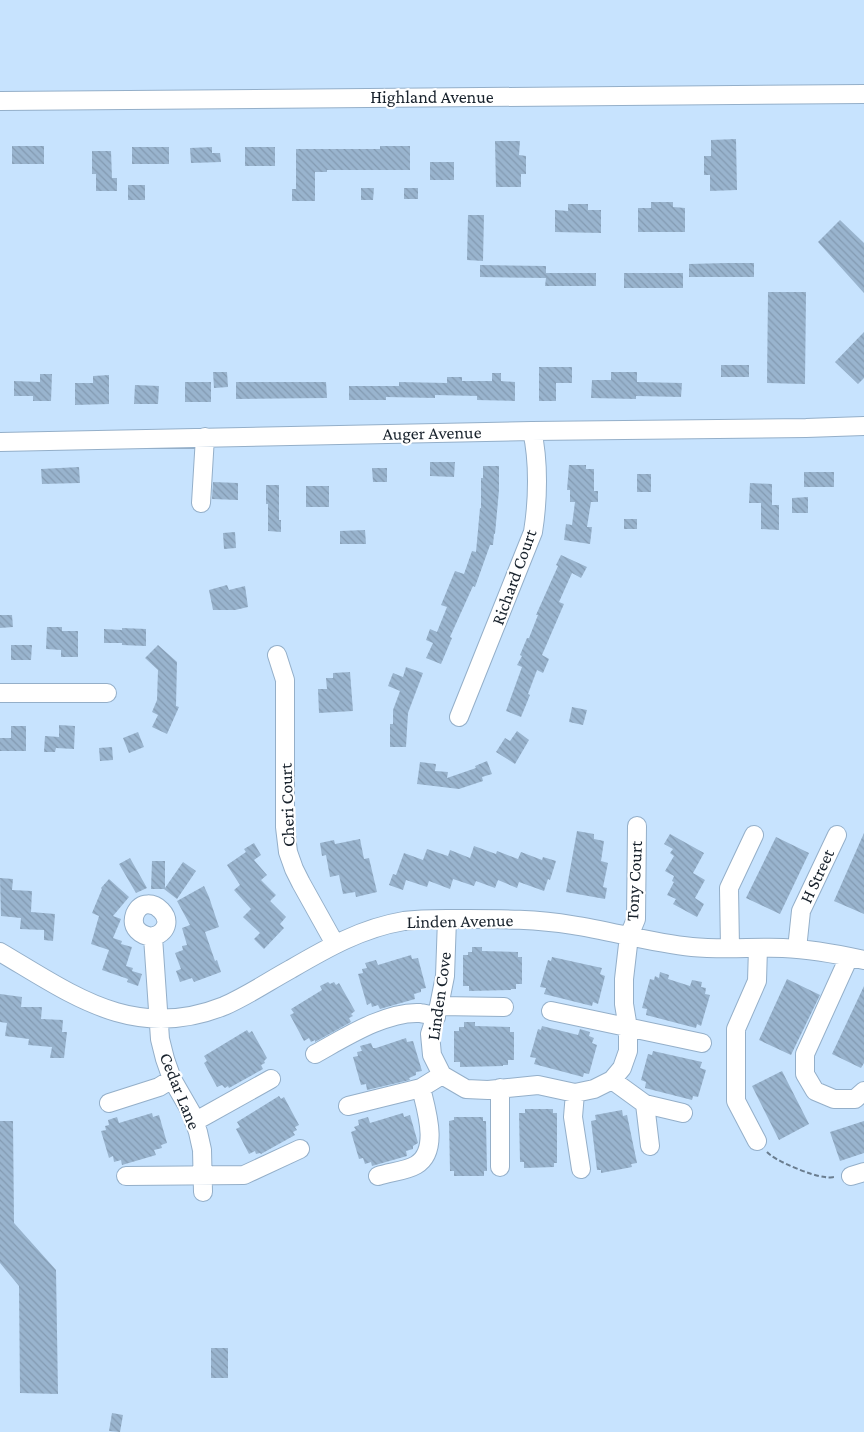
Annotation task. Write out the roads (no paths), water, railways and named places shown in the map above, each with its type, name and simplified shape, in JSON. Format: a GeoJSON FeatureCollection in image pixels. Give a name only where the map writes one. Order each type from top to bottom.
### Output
{"type":"FeatureCollection","features":[{"type":"Feature","properties":{"kind":"street","name":"Highland Avenue"},"geometry":{"type":"LineString","coordinates":[[0,101],[864,94]]}},
{"type":"Feature","properties":{"kind":"street","name":"Auger Avenue"},"geometry":{"type":"LineString","coordinates":[[0,442],[532,430],[864,426]]}},
{"type":"Feature","properties":{"kind":"street","name":"Richard Court"},"geometry":{"type":"LineString","coordinates":[[459,717],[533,532],[536,506],[536,447],[532,430]]}},
{"type":"Feature","properties":{"kind":"street"},"geometry":{"type":"LineString","coordinates":[[202,503],[204,437]]}},
{"type":"Feature","properties":{"kind":"street","name":"Cheri Court"},"geometry":{"type":"LineString","coordinates":[[277,656],[285,680],[285,826],[288,852],[301,883],[335,944]]}},
{"type":"Feature","properties":{"kind":"street"},"geometry":{"type":"LineString","coordinates":[[0,693],[107,693]]}},
{"type":"Feature","properties":{"kind":"street","name":"Tony Court"},"geometry":{"type":"LineString","coordinates":[[629,936],[636,918],[637,826]]}},
{"type":"Feature","properties":{"kind":"street","name":"H Street"},"geometry":{"type":"LineString","coordinates":[[797,949],[801,911],[837,834]]}},
{"type":"Feature","properties":{"kind":"street"},"geometry":{"type":"LineString","coordinates":[[730,948],[729,888],[754,835]]}},
{"type":"Feature","properties":{"kind":"street","name":"Linden Avenue"},"geometry":{"type":"LineString","coordinates":[[0,952],[96,1006],[119,1014],[159,1019],[204,1013],[224,1006],[356,934],[380,926],[405,921],[447,918],[531,920],[570,925],[663,944],[696,948],[812,950],[857,959]]}},
{"type":"Feature","properties":{"kind":"street","name":"Linden Cove"},"geometry":{"type":"LineString","coordinates":[[442,1075],[432,1055],[430,1034],[445,976],[447,918]]}},
{"type":"Feature","properties":{"kind":"street"},"geometry":{"type":"LineString","coordinates":[[348,1106],[421,1088],[442,1075],[466,1089],[488,1090],[538,1085],[576,1093],[594,1089],[612,1080],[622,1068],[628,1051],[624,979],[629,936]]}},
{"type":"Feature","properties":{"kind":"street","name":"Cedar Lane"},"geometry":{"type":"LineString","coordinates":[[153,937],[160,1039],[172,1078],[191,1112],[194,1122],[202,1150],[203,1184]]}},
{"type":"Feature","properties":{"kind":"street"},"geometry":{"type":"LineString","coordinates":[[757,1141],[736,1101],[736,1029],[758,981],[758,948]]}},
{"type":"Feature","properties":{"kind":"street"},"geometry":{"type":"LineString","coordinates":[[857,959],[805,1054],[805,1074],[815,1091],[834,1099],[855,1099],[864,1091]]}},
{"type":"Feature","properties":{"kind":"street"},"geometry":{"type":"LineString","coordinates":[[315,1054],[366,1026],[403,1015],[504,1007]]}},
{"type":"Feature","properties":{"kind":"street"},"geometry":{"type":"LineString","coordinates":[[551,1011],[702,1043]]}},
{"type":"Feature","properties":{"kind":"street"},"geometry":{"type":"LineString","coordinates":[[109,1103],[159,1087],[172,1078]]}},
{"type":"Feature","properties":{"kind":"street"},"geometry":{"type":"LineString","coordinates":[[194,1122],[271,1078]]}},
{"type":"Feature","properties":{"kind":"street"},"geometry":{"type":"LineString","coordinates":[[612,1080],[645,1104],[683,1113]]}},
{"type":"Feature","properties":{"kind":"street"},"geometry":{"type":"LineString","coordinates":[[378,1176],[416,1165],[424,1159],[429,1147],[429,1118],[421,1088]]}},
{"type":"Feature","properties":{"kind":"street"},"geometry":{"type":"LineString","coordinates":[[500,1088],[500,1167]]}},
{"type":"Feature","properties":{"kind":"street"},"geometry":{"type":"LineString","coordinates":[[576,1093],[573,1117],[580,1169]]}},
{"type":"Feature","properties":{"kind":"street"},"geometry":{"type":"LineString","coordinates":[[645,1104],[650,1146]]}},
{"type":"Feature","properties":{"kind":"street"},"geometry":{"type":"LineString","coordinates":[[126,1176],[203,1184],[244,1175],[300,1148]]}}]}
